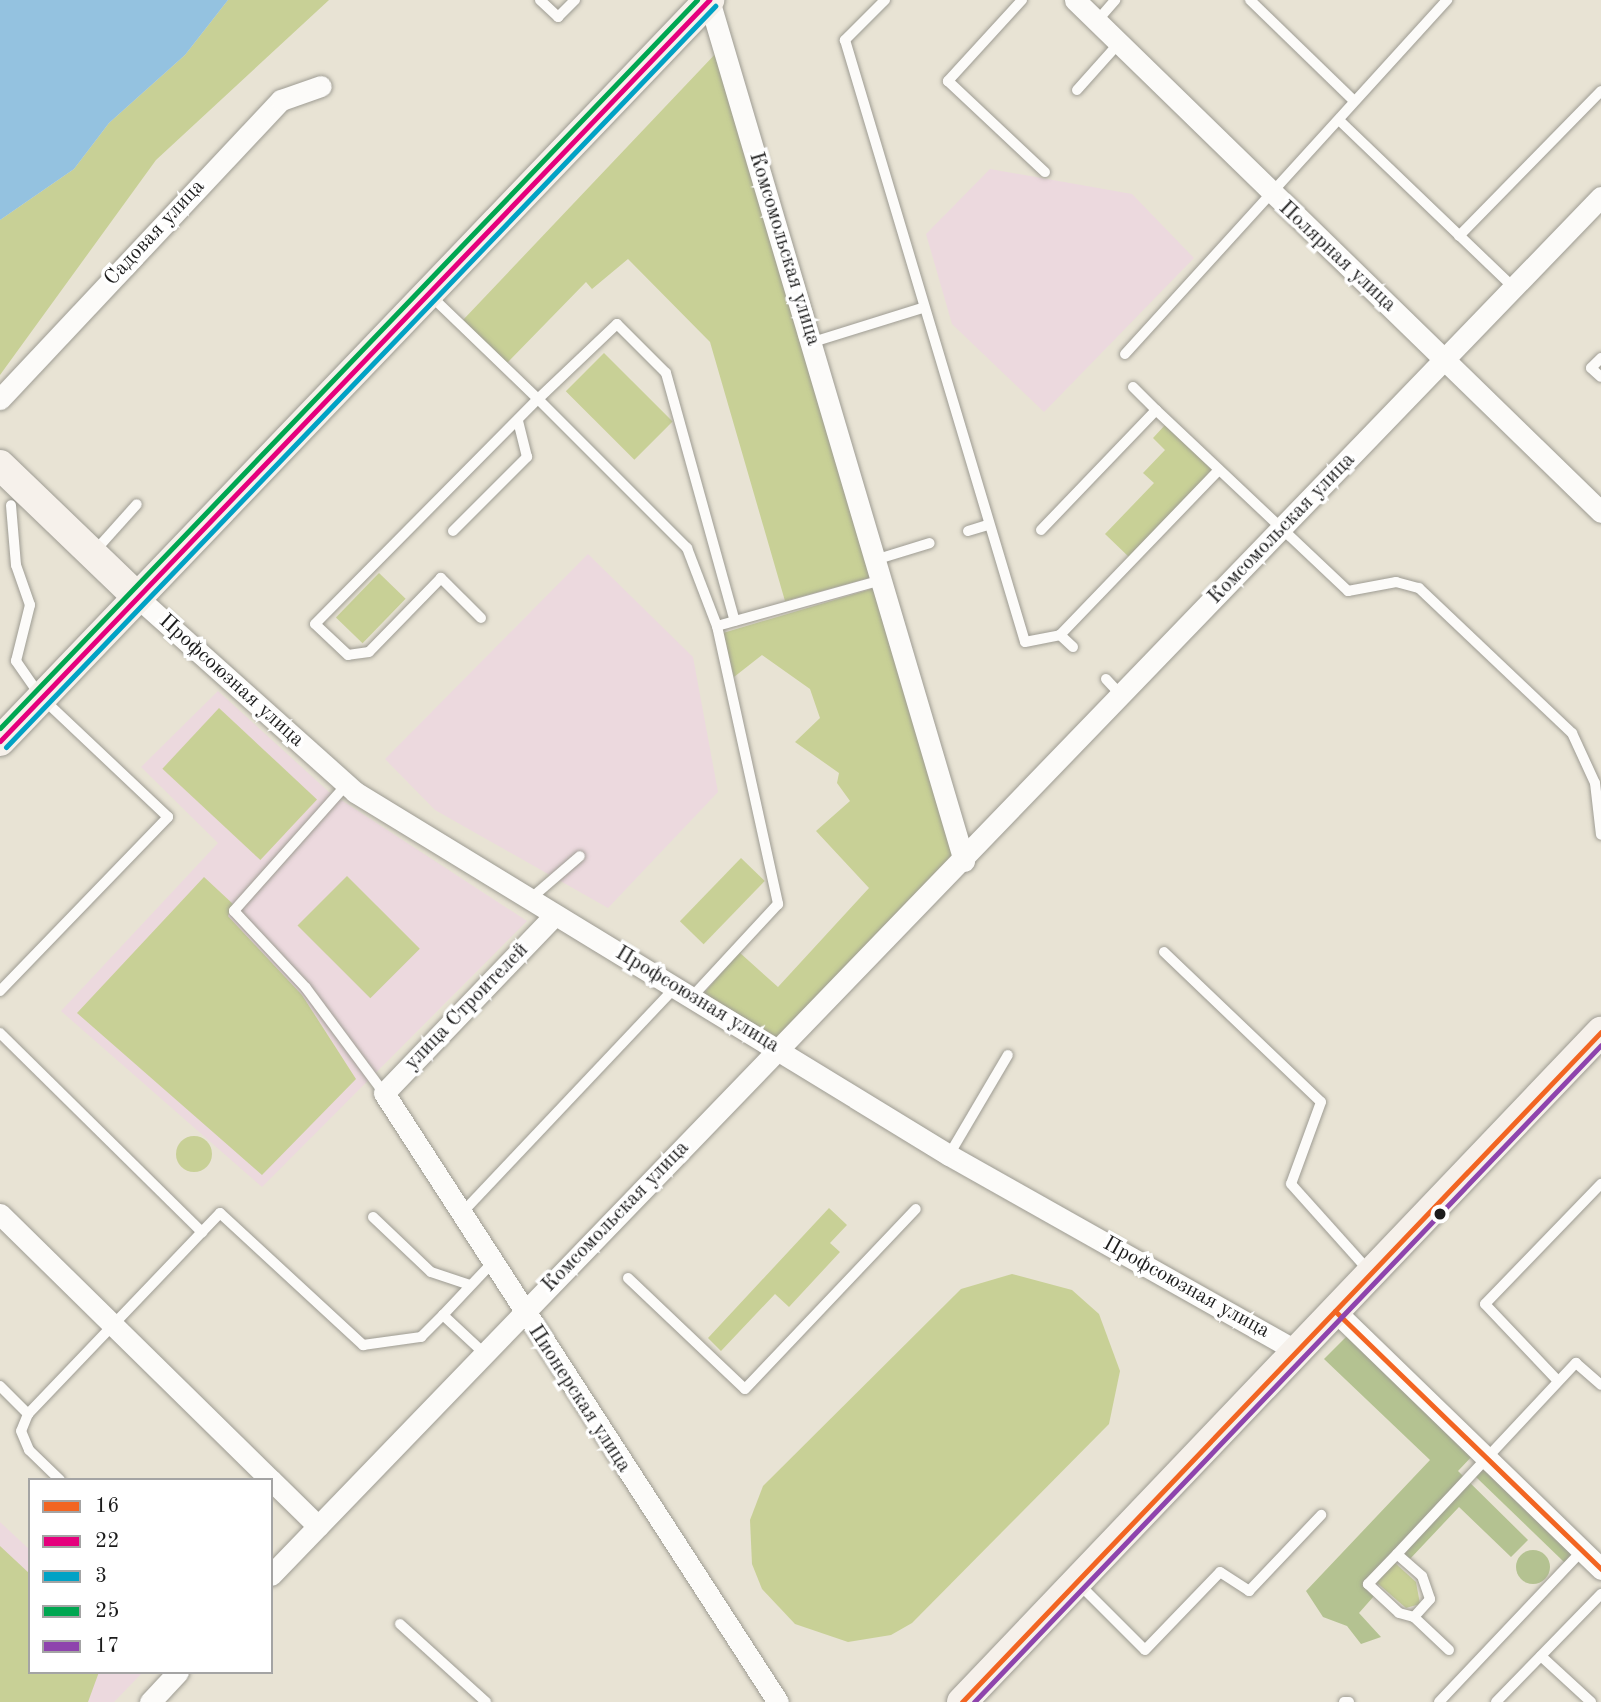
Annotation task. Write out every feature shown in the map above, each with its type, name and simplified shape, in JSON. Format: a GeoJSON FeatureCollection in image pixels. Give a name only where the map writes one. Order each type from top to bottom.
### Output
{"type":"FeatureCollection","features":[{"type":"Feature","properties":{"kind":"main road"},"geometry":{"type":"LineString","coordinates":[[0,741],[136,596],[431,296],[709,0]]}},
{"type":"Feature","properties":{"kind":"main road"},"geometry":{"type":"LineString","coordinates":[[0,465],[136,596]]}},
{"type":"Feature","properties":{"kind":"main road"},"geometry":{"type":"LineString","coordinates":[[962,1702],[1601,1032]]}},
{"type":"Feature","properties":{"kind":"street","name":"Комсомольская улица"},"geometry":{"type":"LineString","coordinates":[[709,0],[881,569],[964,861]]}},
{"type":"Feature","properties":{"kind":"street","name":"Полярная улица"},"geometry":{"type":"LineString","coordinates":[[1075,0],[1270,194],[1601,512]]}},
{"type":"Feature","properties":{"kind":"street","name":"Садовая улица"},"geometry":{"type":"LineString","coordinates":[[0,399],[281,100],[321,86]]}},
{"type":"Feature","properties":{"kind":"street","name":"Комсомольская улица"},"geometry":{"type":"LineString","coordinates":[[273,1573],[778,1048],[964,861],[1601,197]]}},
{"type":"Feature","properties":{"kind":"street","name":"Профсоюзная улица"},"geometry":{"type":"LineString","coordinates":[[136,596],[347,785],[529,900],[682,994],[778,1048],[949,1156],[1297,1350]]}},
{"type":"Feature","properties":{"kind":"street","name":"улица Строителей"},"geometry":{"type":"LineString","coordinates":[[384,1093],[550,921]]}},
{"type":"Feature","properties":{"kind":"street","name":"Пионерская улица"},"geometry":{"type":"LineString","coordinates":[[384,1093],[491,1264],[778,1702]]}},
{"type":"Feature","properties":{"kind":"street"},"geometry":{"type":"LineString","coordinates":[[0,1214],[269,1478]]}},
{"type":"Feature","properties":{"kind":"street"},"geometry":{"type":"LineString","coordinates":[[1335,1311],[1601,1569]]}},
{"type":"Feature","properties":{"kind":"street"},"geometry":{"type":"LineString","coordinates":[[273,1482],[318,1526]]}},
{"type":"Feature","properties":{"kind":"street"},"geometry":{"type":"LineString","coordinates":[[150,1702],[176,1674]]}},
{"type":"Feature","properties":{"kind":"lane"},"geometry":{"type":"LineString","coordinates":[[540,0],[558,17],[575,0]]}},
{"type":"Feature","properties":{"kind":"lane"},"geometry":{"type":"LineString","coordinates":[[885,0],[845,40],[922,307],[1026,642],[1060,635],[1219,470]]}},
{"type":"Feature","properties":{"kind":"lane"},"geometry":{"type":"LineString","coordinates":[[1022,0],[948,81],[1045,172]]}},
{"type":"Feature","properties":{"kind":"lane"},"geometry":{"type":"LineString","coordinates":[[1097,21],[1115,0]]}},
{"type":"Feature","properties":{"kind":"lane"},"geometry":{"type":"LineString","coordinates":[[1125,354],[1340,121],[1352,99],[1447,0]]}},
{"type":"Feature","properties":{"kind":"lane"},"geometry":{"type":"LineString","coordinates":[[1256,2],[1352,99]]}},
{"type":"Feature","properties":{"kind":"lane"},"geometry":{"type":"LineString","coordinates":[[1077,90],[1119,43]]}},
{"type":"Feature","properties":{"kind":"lane"},"geometry":{"type":"LineString","coordinates":[[1459,236],[1601,91]]}},
{"type":"Feature","properties":{"kind":"lane"},"geometry":{"type":"LineString","coordinates":[[1340,121],[1514,288]]}},
{"type":"Feature","properties":{"kind":"lane"},"geometry":{"type":"LineString","coordinates":[[431,296],[687,548],[717,626],[778,904],[682,994],[460,1215]]}},
{"type":"Feature","properties":{"kind":"lane"},"geometry":{"type":"LineString","coordinates":[[813,342],[922,307]]}},
{"type":"Feature","properties":{"kind":"lane"},"geometry":{"type":"LineString","coordinates":[[481,618],[441,578],[369,652],[348,655],[315,624],[538,399],[617,324],[666,373],[735,621]]}},
{"type":"Feature","properties":{"kind":"lane"},"geometry":{"type":"LineString","coordinates":[[1601,358],[1591,368],[1601,377]]}},
{"type":"Feature","properties":{"kind":"lane"},"geometry":{"type":"LineString","coordinates":[[1133,387],[1281,531],[1348,591],[1396,582],[1419,588],[1572,733],[1595,783],[1601,835]]}},
{"type":"Feature","properties":{"kind":"lane"},"geometry":{"type":"LineString","coordinates":[[1041,530],[1156,410]]}},
{"type":"Feature","properties":{"kind":"lane"},"geometry":{"type":"LineString","coordinates":[[453,531],[527,457],[518,420]]}},
{"type":"Feature","properties":{"kind":"lane"},"geometry":{"type":"LineString","coordinates":[[92,554],[136,504]]}},
{"type":"Feature","properties":{"kind":"lane"},"geometry":{"type":"LineString","coordinates":[[0,991],[168,817],[41,697],[16,661],[30,605],[16,565],[11,505]]}},
{"type":"Feature","properties":{"kind":"lane"},"geometry":{"type":"LineString","coordinates":[[968,531],[988,524]]}},
{"type":"Feature","properties":{"kind":"lane"},"geometry":{"type":"LineString","coordinates":[[717,626],[881,569],[930,542]]}},
{"type":"Feature","properties":{"kind":"lane"},"geometry":{"type":"LineString","coordinates":[[1060,635],[1073,647]]}},
{"type":"Feature","properties":{"kind":"lane"},"geometry":{"type":"LineString","coordinates":[[1106,680],[1122,696]]}},
{"type":"Feature","properties":{"kind":"lane"},"geometry":{"type":"LineString","coordinates":[[347,785],[233,911],[306,988],[384,1093]]}},
{"type":"Feature","properties":{"kind":"lane"},"geometry":{"type":"LineString","coordinates":[[529,900],[580,856]]}},
{"type":"Feature","properties":{"kind":"lane"},"geometry":{"type":"LineString","coordinates":[[1164,952],[1321,1102],[1291,1184],[1371,1273]]}},
{"type":"Feature","properties":{"kind":"lane"},"geometry":{"type":"LineString","coordinates":[[0,1033],[202,1232]]}},
{"type":"Feature","properties":{"kind":"lane"},"geometry":{"type":"LineString","coordinates":[[949,1156],[1008,1055]]}},
{"type":"Feature","properties":{"kind":"lane"},"geometry":{"type":"LineString","coordinates":[[1558,1381],[1485,1304],[1601,1184]]}},
{"type":"Feature","properties":{"kind":"lane"},"geometry":{"type":"LineString","coordinates":[[628,1278],[745,1389],[916,1209]]}},
{"type":"Feature","properties":{"kind":"lane"},"geometry":{"type":"LineString","coordinates":[[58,1478],[29,1450],[21,1431],[28,1414],[220,1213],[363,1345],[421,1337],[491,1264]]}},
{"type":"Feature","properties":{"kind":"lane"},"geometry":{"type":"LineString","coordinates":[[373,1217],[431,1272],[470,1285]]}},
{"type":"Feature","properties":{"kind":"lane"},"geometry":{"type":"LineString","coordinates":[[443,1315],[485,1354]]}},
{"type":"Feature","properties":{"kind":"lane"},"geometry":{"type":"LineString","coordinates":[[1449,1650],[1414,1617],[1399,1613],[1368,1584],[1576,1363],[1601,1385]]}},
{"type":"Feature","properties":{"kind":"lane"},"geometry":{"type":"LineString","coordinates":[[0,1386],[28,1414]]}},
{"type":"Feature","properties":{"kind":"lane"},"geometry":{"type":"LineString","coordinates":[[1077,1582],[1145,1650],[1220,1572],[1249,1591],[1321,1515]]}},
{"type":"Feature","properties":{"kind":"lane"},"geometry":{"type":"LineString","coordinates":[[1439,1702],[1582,1551]]}},
{"type":"Feature","properties":{"kind":"lane"},"geometry":{"type":"LineString","coordinates":[[1397,1554],[1422,1576],[1430,1599],[1414,1617]]}},
{"type":"Feature","properties":{"kind":"lane"},"geometry":{"type":"LineString","coordinates":[[1496,1702],[1601,1594]]}},
{"type":"Feature","properties":{"kind":"lane"},"geometry":{"type":"LineString","coordinates":[[400,1623],[486,1702]]}},
{"type":"Feature","properties":{"kind":"lane"},"geometry":{"type":"LineString","coordinates":[[1541,1656],[1591,1702]]}},
{"type":"Feature","properties":{"kind":"lane"},"geometry":{"type":"LineString","coordinates":[[1344,1702],[1349,1702]]}},
{"type":"Feature","properties":{"kind":"shaded area"},"geometry":{"type":"Polygon","coordinates":[[[990,169],[1132,194],[1194,258],[1044,412],[952,324],[926,234],[990,169]]]}},
{"type":"Feature","properties":{"kind":"shaded area"},"geometry":{"type":"Polygon","coordinates":[[[588,554],[693,657],[718,792],[608,908],[435,810],[385,759],[588,554]]]}},
{"type":"Feature","properties":{"kind":"shaded area"},"geometry":{"type":"Polygon","coordinates":[[[218,691],[329,792],[527,921],[262,1187],[61,1011],[218,843],[141,767],[218,691]]]}},
{"type":"Feature","properties":{"kind":"shaded area"},"geometry":{"type":"Polygon","coordinates":[[[0,1522],[28,1548],[28,1674],[141,1674],[114,1702],[0,1702],[0,1522]]]}},
{"type":"Feature","properties":{"kind":"green space"},"geometry":{"type":"Polygon","coordinates":[[[228,0],[329,0],[156,160],[0,375],[0,220],[74,169],[109,123],[185,55],[228,0]]]}},
{"type":"Feature","properties":{"kind":"green space"},"geometry":{"type":"Polygon","coordinates":[[[719,50],[876,576],[785,601],[710,342],[628,259],[592,289],[586,282],[507,363],[463,320],[719,50]]]}},
{"type":"Feature","properties":{"kind":"green space"},"geometry":{"type":"Polygon","coordinates":[[[604,353],[673,422],[634,460],[566,391],[604,353]]]}},
{"type":"Feature","properties":{"kind":"green space"},"geometry":{"type":"Polygon","coordinates":[[[1165,425],[1213,470],[1130,558],[1105,534],[1154,483],[1143,473],[1165,450],[1153,438],[1165,425]]]}},
{"type":"Feature","properties":{"kind":"green space"},"geometry":{"type":"Polygon","coordinates":[[[379,573],[406,599],[363,643],[336,618],[379,573]]]}},
{"type":"Feature","properties":{"kind":"green space"},"geometry":{"type":"Polygon","coordinates":[[[878,587],[958,859],[778,1040],[699,999],[739,952],[778,987],[869,888],[816,831],[850,801],[837,783],[839,773],[795,742],[820,718],[810,689],[762,655],[734,677],[723,633],[878,587]]]}},
{"type":"Feature","properties":{"kind":"green space"},"geometry":{"type":"Polygon","coordinates":[[[219,708],[317,799],[260,860],[162,769],[219,708]]]}},
{"type":"Feature","properties":{"kind":"green space"},"geometry":{"type":"Polygon","coordinates":[[[741,858],[765,881],[704,944],[680,921],[741,858]]]}},
{"type":"Feature","properties":{"kind":"green space"},"geometry":{"type":"Polygon","coordinates":[[[347,876],[420,949],[370,998],[298,925],[347,876]]]}},
{"type":"Feature","properties":{"kind":"green space"},"geometry":{"type":"Polygon","coordinates":[[[204,877],[233,904],[228,916],[302,995],[356,1079],[262,1175],[77,1013],[204,877]]]}},
{"type":"Feature","properties":{"kind":"green space"},"geometry":{"type":"Polygon","coordinates":[[[194,1136],[207,1141],[212,1154],[207,1167],[194,1172],[181,1167],[176,1154],[181,1141],[194,1136]]]}},
{"type":"Feature","properties":{"kind":"green space"},"geometry":{"type":"Polygon","coordinates":[[[829,1208],[847,1225],[830,1243],[840,1252],[789,1307],[775,1294],[721,1351],[708,1338],[829,1208]]]}},
{"type":"Feature","properties":{"kind":"green space"},"geometry":{"type":"Polygon","coordinates":[[[1012,1274],[1072,1290],[1099,1314],[1120,1371],[1109,1424],[912,1623],[891,1635],[848,1642],[795,1624],[762,1589],[752,1564],[750,1520],[763,1486],[961,1289],[1012,1274]]]}},
{"type":"Feature","properties":{"kind":"green space"},"geometry":{"type":"Polygon","coordinates":[[[1351,1332],[1475,1453],[1458,1471],[1528,1540],[1511,1557],[1459,1507],[1409,1560],[1401,1553],[1364,1586],[1374,1596],[1359,1613],[1381,1637],[1361,1644],[1347,1626],[1323,1617],[1306,1591],[1430,1460],[1324,1359],[1351,1332]]]}},
{"type":"Feature","properties":{"kind":"green space"},"geometry":{"type":"Polygon","coordinates":[[[1487,1464],[1578,1552],[1566,1564],[1475,1476],[1487,1464]]]}},
{"type":"Feature","properties":{"kind":"green space"},"geometry":{"type":"Polygon","coordinates":[[[0,1546],[28,1572],[28,1674],[98,1674],[88,1702],[0,1702],[0,1546]]]}},
{"type":"Feature","properties":{"kind":"green space"},"geometry":{"type":"Polygon","coordinates":[[[1533,1550],[1545,1555],[1550,1567],[1545,1579],[1533,1584],[1521,1579],[1516,1567],[1521,1555],[1533,1550]]]}},
{"type":"Feature","properties":{"kind":"green space"},"geometry":{"type":"Polygon","coordinates":[[[1394,1562],[1416,1582],[1420,1604],[1406,1608],[1376,1582],[1394,1562]]]}},
{"type":"Feature","properties":{"kind":"water"},"geometry":{"type":"Polygon","coordinates":[[[0,0],[228,0],[185,55],[109,123],[74,169],[0,220],[0,0]]]}},
{"type":"Feature","properties":{"kind":"transit line","name":"25"},"geometry":{"type":"LineString","coordinates":[[0,728],[697,0]]}},
{"type":"Feature","properties":{"kind":"transit line","name":"22"},"geometry":{"type":"LineString","coordinates":[[0,741],[709,0]]}},
{"type":"Feature","properties":{"kind":"transit line","name":"3"},"geometry":{"type":"LineString","coordinates":[[6,747],[715,6]]}},
{"type":"Feature","properties":{"kind":"transit line","name":"16"},"geometry":{"type":"LineString","coordinates":[[962,1702],[1601,1032]]}},
{"type":"Feature","properties":{"kind":"transit line","name":"17"},"geometry":{"type":"LineString","coordinates":[[974,1702],[1601,1045]]}},
{"type":"Feature","properties":{"kind":"transit line","name":"16"},"geometry":{"type":"LineString","coordinates":[[1335,1311],[1601,1569]]}}]}
